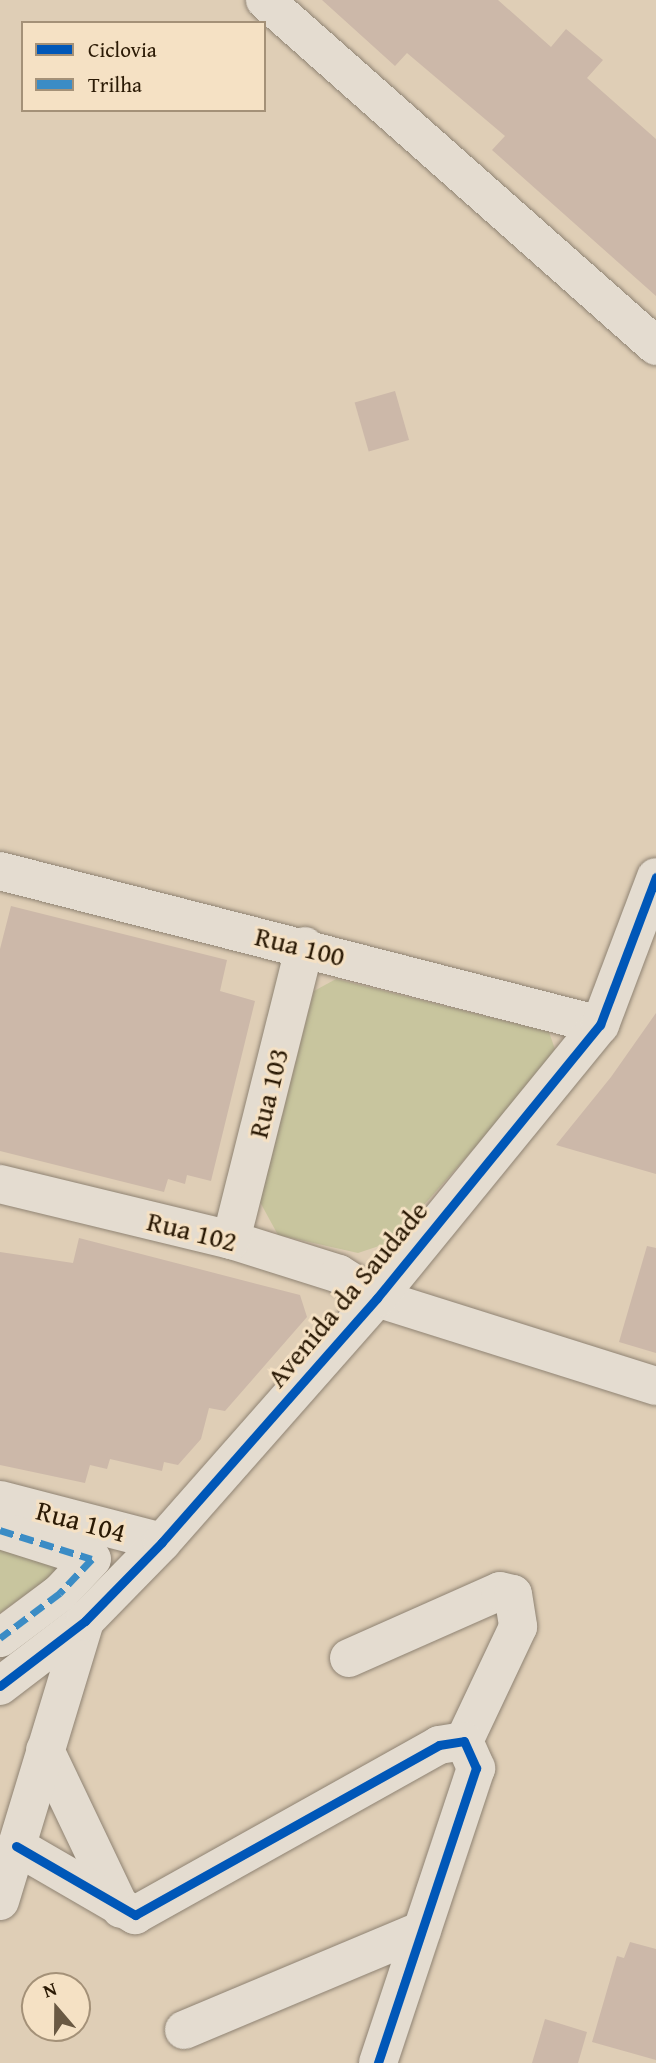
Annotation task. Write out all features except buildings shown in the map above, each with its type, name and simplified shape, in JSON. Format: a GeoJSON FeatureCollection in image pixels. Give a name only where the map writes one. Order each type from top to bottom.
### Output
{"type":"FeatureCollection","features":[{"type":"Feature","properties":{"kind":"street"},"geometry":{"type":"LineString","coordinates":[[265,0],[656,346]]}},
{"type":"Feature","properties":{"kind":"street","name":"Rua 100"},"geometry":{"type":"LineString","coordinates":[[0,871],[304,946],[600,1025]]}},
{"type":"Feature","properties":{"kind":"street","name":"Avenida da Saudade"},"geometry":{"type":"LineString","coordinates":[[0,1686],[85,1622],[162,1542],[377,1298],[600,1025],[656,877]]}},
{"type":"Feature","properties":{"kind":"street","name":"Rua 103"},"geometry":{"type":"LineString","coordinates":[[232,1240],[304,946]]}},
{"type":"Feature","properties":{"kind":"street","name":"Rua 102"},"geometry":{"type":"LineString","coordinates":[[0,1184],[232,1240],[339,1274],[377,1298],[656,1385]]}},
{"type":"Feature","properties":{"kind":"street","name":"Rua 104"},"geometry":{"type":"LineString","coordinates":[[0,1500],[162,1542]]}},
{"type":"Feature","properties":{"kind":"street"},"geometry":{"type":"LineString","coordinates":[[0,1530],[92,1559],[60,1593],[0,1638]]}},
{"type":"Feature","properties":{"kind":"street"},"geometry":{"type":"LineString","coordinates":[[349,1658],[500,1591],[513,1594],[518,1627],[464,1741],[476,1768],[378,2063]]}},
{"type":"Feature","properties":{"kind":"street"},"geometry":{"type":"LineString","coordinates":[[0,1901],[85,1622]]}},
{"type":"Feature","properties":{"kind":"street"},"geometry":{"type":"LineString","coordinates":[[16,1846],[135,1915],[152,1910],[439,1745],[464,1741]]}},
{"type":"Feature","properties":{"kind":"street"},"geometry":{"type":"LineString","coordinates":[[45,1750],[121,1909]]}},
{"type":"Feature","properties":{"kind":"street"},"geometry":{"type":"LineString","coordinates":[[184,2029],[422,1930]]}},
{"type":"Feature","properties":{"kind":"shaded area"},"geometry":{"type":"Polygon","coordinates":[[[336,979],[549,1032],[557,1055],[391,1242],[358,1253],[278,1235],[260,1202],[314,991],[336,979]]]}},
{"type":"Feature","properties":{"kind":"shaded area"},"geometry":{"type":"Polygon","coordinates":[[[0,1547],[67,1565],[0,1613],[0,1547]]]}},
{"type":"Feature","properties":{"kind":"marked path"},"geometry":{"type":"LineString","coordinates":[[0,1530],[92,1559],[60,1593],[0,1638]]}},
{"type":"Feature","properties":{"kind":"cycle path"},"geometry":{"type":"LineString","coordinates":[[0,1686],[85,1621],[162,1542],[377,1298],[600,1025],[656,877]]}},
{"type":"Feature","properties":{"kind":"cycle path"},"geometry":{"type":"LineString","coordinates":[[16,1846],[135,1915],[439,1745],[464,1741],[476,1768],[378,2063]]}}]}
